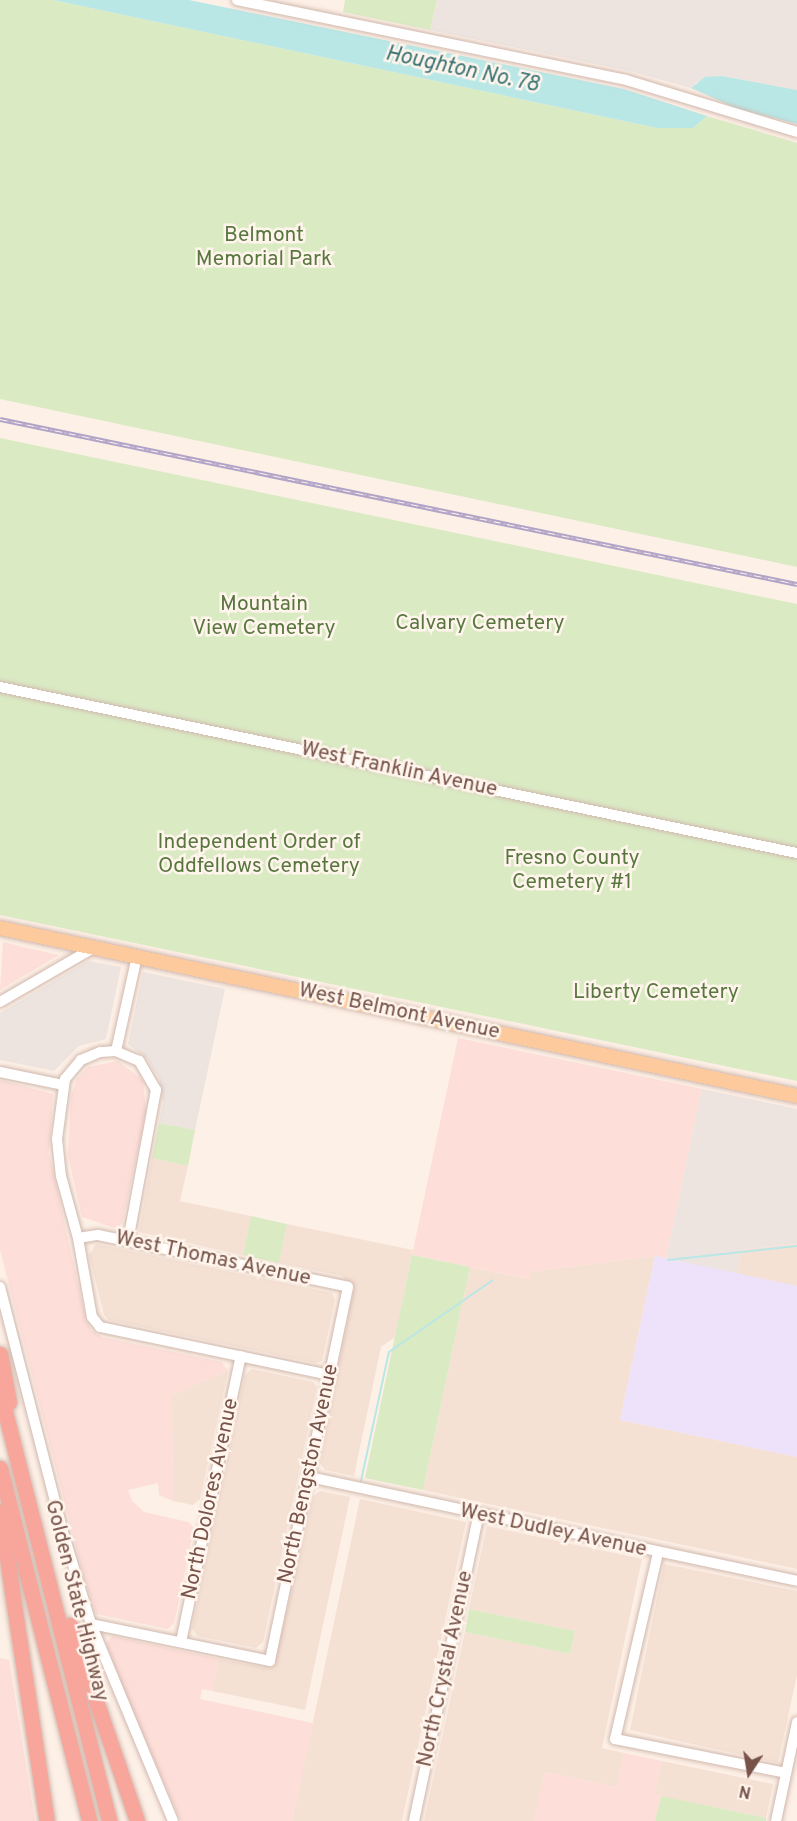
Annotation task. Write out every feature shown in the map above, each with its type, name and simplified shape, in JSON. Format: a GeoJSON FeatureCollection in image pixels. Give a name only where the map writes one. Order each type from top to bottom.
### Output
{"type":"FeatureCollection","features":[{"type":"Feature","properties":{"kind":"highway"},"geometry":{"type":"LineString","coordinates":[[0,1354],[15,1443]]}},
{"type":"Feature","properties":{"kind":"highway","name":"Golden State Highway"},"geometry":{"type":"LineString","coordinates":[[0,1392],[15,1443],[109,1821]]}},
{"type":"Feature","properties":{"kind":"highway","name":"Golden State Highway"},"geometry":{"type":"LineString","coordinates":[[0,1468],[89,1821]]}},
{"type":"Feature","properties":{"kind":"highway"},"geometry":{"type":"LineString","coordinates":[[0,1512],[47,1821]]}},
{"type":"Feature","properties":{"kind":"highway"},"geometry":{"type":"LineString","coordinates":[[48,1578],[62,1594],[137,1821]]}},
{"type":"Feature","properties":{"kind":"main road","name":"West Belmont Avenue"},"geometry":{"type":"LineString","coordinates":[[0,928],[797,1096]]}},
{"type":"Feature","properties":{"kind":"street"},"geometry":{"type":"LineString","coordinates":[[237,0],[626,80],[797,132]]}},
{"type":"Feature","properties":{"kind":"street","name":"West Franklin Avenue"},"geometry":{"type":"LineString","coordinates":[[0,687],[797,853]]}},
{"type":"Feature","properties":{"kind":"street"},"geometry":{"type":"LineString","coordinates":[[0,1002],[95,947]]}},
{"type":"Feature","properties":{"kind":"street"},"geometry":{"type":"LineString","coordinates":[[116,1051],[137,956]]}},
{"type":"Feature","properties":{"kind":"street"},"geometry":{"type":"LineString","coordinates":[[128,1241],[157,1097],[144,1066],[116,1051],[100,1052],[81,1060],[63,1085],[57,1156],[78,1239],[92,1317],[100,1327],[330,1375]]}},
{"type":"Feature","properties":{"kind":"street"},"geometry":{"type":"LineString","coordinates":[[0,1072],[63,1085]]}},
{"type":"Feature","properties":{"kind":"street","name":"West Thomas Avenue"},"geometry":{"type":"LineString","coordinates":[[78,1239],[98,1235],[348,1287]]}},
{"type":"Feature","properties":{"kind":"street"},"geometry":{"type":"LineString","coordinates":[[0,1287],[62,1528],[91,1624],[173,1821]]}},
{"type":"Feature","properties":{"kind":"street","name":"North Bengston Avenue"},"geometry":{"type":"LineString","coordinates":[[181,1642],[270,1661],[348,1287]]}},
{"type":"Feature","properties":{"kind":"street","name":"North Dolores Avenue"},"geometry":{"type":"LineString","coordinates":[[181,1642],[241,1356]]}},
{"type":"Feature","properties":{"kind":"street","name":"West Dudley Avenue"},"geometry":{"type":"LineString","coordinates":[[309,1478],[478,1516],[797,1581]]}},
{"type":"Feature","properties":{"kind":"street","name":"North Crystal Avenue"},"geometry":{"type":"LineString","coordinates":[[414,1821],[478,1516]]}},
{"type":"Feature","properties":{"kind":"street"},"geometry":{"type":"LineString","coordinates":[[658,1553],[615,1739],[786,1773]]}},
{"type":"Feature","properties":{"kind":"street"},"geometry":{"type":"LineString","coordinates":[[91,1624],[181,1642]]}},
{"type":"Feature","properties":{"kind":"street"},"geometry":{"type":"LineString","coordinates":[[776,1821],[797,1722]]}},
{"type":"Feature","properties":{"kind":"shaded area"},"geometry":{"type":"Polygon","coordinates":[[[437,0],[797,0],[797,90],[722,76],[697,82],[691,88],[629,71],[430,30],[437,0]]]}},
{"type":"Feature","properties":{"kind":"shaded area"},"geometry":{"type":"Polygon","coordinates":[[[3,942],[23,947],[59,955],[0,990],[3,942]]]}},
{"type":"Feature","properties":{"kind":"shaded area"},"geometry":{"type":"Polygon","coordinates":[[[88,961],[121,967],[106,1039],[79,1046],[54,1071],[0,1060],[0,1013],[88,961]]]}},
{"type":"Feature","properties":{"kind":"shaded area"},"geometry":{"type":"Polygon","coordinates":[[[143,972],[225,989],[195,1130],[159,1123],[163,1103],[159,1078],[148,1060],[128,1044],[143,972]]]}},
{"type":"Feature","properties":{"kind":"shaded area"},"geometry":{"type":"Polygon","coordinates":[[[458,1038],[702,1089],[666,1259],[655,1256],[530,1272],[529,1279],[412,1255],[458,1038]]]}},
{"type":"Feature","properties":{"kind":"shaded area"},"geometry":{"type":"Polygon","coordinates":[[[118,1061],[143,1080],[146,1112],[122,1224],[115,1228],[82,1217],[68,1155],[71,1096],[77,1079],[88,1067],[118,1061]]]}},
{"type":"Feature","properties":{"kind":"shaded area"},"geometry":{"type":"Polygon","coordinates":[[[0,1080],[53,1094],[49,1153],[86,1320],[92,1331],[102,1337],[222,1362],[228,1371],[172,1395],[173,1501],[159,1495],[158,1483],[128,1490],[132,1501],[144,1512],[188,1522],[194,1528],[174,1623],[168,1629],[96,1614],[84,1578],[0,1250],[0,1080]]]}},
{"type":"Feature","properties":{"kind":"shaded area"},"geometry":{"type":"Polygon","coordinates":[[[702,1089],[797,1109],[797,1244],[742,1250],[737,1274],[666,1259],[702,1089]]]}},
{"type":"Feature","properties":{"kind":"shaded area"},"geometry":{"type":"Polygon","coordinates":[[[152,1158],[188,1166],[180,1201],[251,1216],[243,1255],[139,1232],[152,1158]]]}},
{"type":"Feature","properties":{"kind":"shaded area"},"geometry":{"type":"Polygon","coordinates":[[[287,1224],[413,1250],[395,1337],[381,1347],[354,1476],[325,1470],[320,1463],[354,1288],[342,1276],[279,1263],[287,1224]]]}},
{"type":"Feature","properties":{"kind":"shaded area"},"geometry":{"type":"Polygon","coordinates":[[[96,1244],[332,1293],[335,1300],[322,1361],[315,1363],[109,1320],[104,1315],[89,1255],[96,1244]]]}},
{"type":"Feature","properties":{"kind":"shaded area"},"geometry":{"type":"Polygon","coordinates":[[[797,1244],[797,1286],[737,1274],[742,1250],[797,1244]]]}},
{"type":"Feature","properties":{"kind":"shaded area"},"geometry":{"type":"Polygon","coordinates":[[[655,1256],[620,1420],[797,1457],[797,1569],[423,1490],[470,1267],[528,1279],[530,1272],[655,1256]]]}},
{"type":"Feature","properties":{"kind":"shaded area"},"geometry":{"type":"Polygon","coordinates":[[[655,1256],[797,1286],[797,1457],[620,1420],[655,1256]]]}},
{"type":"Feature","properties":{"kind":"shaded area"},"geometry":{"type":"Polygon","coordinates":[[[252,1369],[313,1382],[317,1387],[263,1642],[256,1648],[197,1636],[192,1628],[245,1375],[252,1369]]]}},
{"type":"Feature","properties":{"kind":"shaded area"},"geometry":{"type":"Polygon","coordinates":[[[228,1371],[200,1499],[193,1505],[173,1501],[172,1395],[228,1371]]]}},
{"type":"Feature","properties":{"kind":"shaded area"},"geometry":{"type":"Polygon","coordinates":[[[320,1491],[350,1497],[305,1710],[212,1691],[219,1659],[263,1667],[276,1659],[313,1496],[320,1491]]]}},
{"type":"Feature","properties":{"kind":"shaded area"},"geometry":{"type":"Polygon","coordinates":[[[360,1499],[466,1522],[402,1821],[292,1821],[360,1499]]]}},
{"type":"Feature","properties":{"kind":"shaded area"},"geometry":{"type":"Polygon","coordinates":[[[487,1526],[642,1559],[602,1748],[624,1753],[617,1787],[545,1772],[534,1821],[424,1821],[465,1632],[570,1654],[575,1631],[469,1609],[487,1526]]]}},
{"type":"Feature","properties":{"kind":"shaded area"},"geometry":{"type":"Polygon","coordinates":[[[664,1564],[797,1591],[797,1675],[778,1763],[630,1730],[664,1564]]]}},
{"type":"Feature","properties":{"kind":"shaded area"},"geometry":{"type":"Polygon","coordinates":[[[112,1636],[219,1659],[212,1691],[202,1689],[200,1699],[313,1723],[292,1821],[181,1821],[120,1683],[106,1643],[112,1636]]]}},
{"type":"Feature","properties":{"kind":"shaded area"},"geometry":{"type":"Polygon","coordinates":[[[0,1658],[9,1660],[35,1821],[0,1821],[0,1658]]]}},
{"type":"Feature","properties":{"kind":"shaded area"},"geometry":{"type":"Polygon","coordinates":[[[624,1753],[662,1761],[654,1794],[661,1796],[655,1821],[534,1821],[545,1772],[617,1787],[624,1753]]]}},
{"type":"Feature","properties":{"kind":"shaded area"},"geometry":{"type":"Polygon","coordinates":[[[662,1761],[773,1784],[766,1818],[654,1795],[662,1761]]]}},
{"type":"Feature","properties":{"kind":"green space","name":"Belmont Memorial Park"},"geometry":{"type":"Polygon","coordinates":[[[0,0],[53,0],[657,128],[693,128],[707,116],[797,143],[797,567],[0,399],[0,0]]]}},
{"type":"Feature","properties":{"kind":"green space"},"geometry":{"type":"Polygon","coordinates":[[[345,0],[437,0],[430,30],[343,12],[345,0]]]}},
{"type":"Feature","properties":{"kind":"green space"},"geometry":{"type":"Polygon","coordinates":[[[0,438],[797,604],[797,1081],[0,915],[0,438]]]}},
{"type":"Feature","properties":{"kind":"green space"},"geometry":{"type":"Polygon","coordinates":[[[159,1123],[195,1130],[188,1166],[152,1158],[159,1123]]]}},
{"type":"Feature","properties":{"kind":"green space"},"geometry":{"type":"Polygon","coordinates":[[[251,1216],[287,1224],[279,1263],[243,1255],[251,1216]]]}},
{"type":"Feature","properties":{"kind":"green space"},"geometry":{"type":"Polygon","coordinates":[[[412,1255],[470,1267],[423,1490],[365,1478],[412,1255]]]}},
{"type":"Feature","properties":{"kind":"green space"},"geometry":{"type":"Polygon","coordinates":[[[469,1609],[575,1631],[570,1654],[465,1632],[469,1609]]]}},
{"type":"Feature","properties":{"kind":"green space"},"geometry":{"type":"Polygon","coordinates":[[[661,1796],[766,1818],[766,1821],[655,1821],[661,1796]]]}},
{"type":"Feature","properties":{"kind":"water","name":"Houghton No. 78"},"geometry":{"type":"Polygon","coordinates":[[[53,0],[189,0],[624,89],[707,116],[693,128],[657,128],[53,0]]]}},
{"type":"Feature","properties":{"kind":"water"},"geometry":{"type":"Polygon","coordinates":[[[722,76],[797,90],[797,124],[738,109],[691,88],[705,77],[722,76]]]}},
{"type":"Feature","properties":{"kind":"waterway"},"geometry":{"type":"LineString","coordinates":[[668,1260],[797,1246]]}},
{"type":"Feature","properties":{"kind":"waterway"},"geometry":{"type":"LineString","coordinates":[[361,1481],[389,1352],[493,1280]]}},
{"type":"Feature","properties":{"kind":"railway"},"geometry":{"type":"LineString","coordinates":[[0,419],[797,584]]}},
{"type":"Feature","properties":{"kind":"park label","name":"Mountain View Cemetery"},"geometry":{"type":"Point","coordinates":[264,617]}},
{"type":"Feature","properties":{"kind":"park label","name":"Calvary Cemetery"},"geometry":{"type":"Point","coordinates":[480,624]}},
{"type":"Feature","properties":{"kind":"park label","name":"Independent Order of Oddfellows Cemetery"},"geometry":{"type":"Point","coordinates":[259,855]}},
{"type":"Feature","properties":{"kind":"park label","name":"Fresno County Cemetery #1"},"geometry":{"type":"Point","coordinates":[572,871]}},
{"type":"Feature","properties":{"kind":"park label","name":"Liberty Cemetery"},"geometry":{"type":"Point","coordinates":[656,993]}}]}
